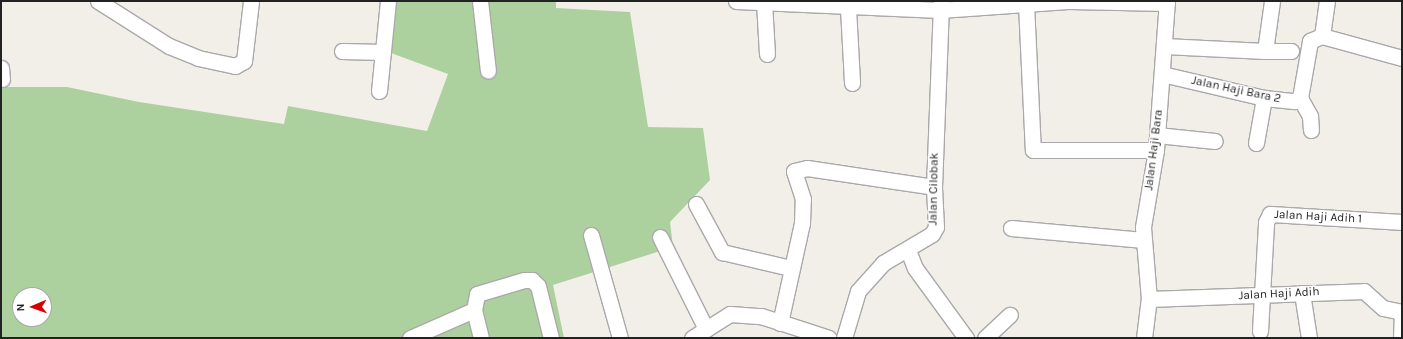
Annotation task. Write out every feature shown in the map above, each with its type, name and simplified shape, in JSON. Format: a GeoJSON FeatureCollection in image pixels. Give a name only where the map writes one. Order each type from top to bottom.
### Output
{"type":"FeatureCollection","features":[{"type":"Feature","properties":{"kind":"street"},"geometry":{"type":"LineString","coordinates":[[98,1],[169,46],[198,58],[235,66],[244,61],[251,1]]}},
{"type":"Feature","properties":{"kind":"street"},"geometry":{"type":"LineString","coordinates":[[379,91],[388,1]]}},
{"type":"Feature","properties":{"kind":"street"},"geometry":{"type":"LineString","coordinates":[[480,1],[488,71]]}},
{"type":"Feature","properties":{"kind":"street"},"geometry":{"type":"LineString","coordinates":[[736,1],[796,2],[848,8],[1026,4],[1069,1],[1167,2]]}},
{"type":"Feature","properties":{"kind":"street"},"geometry":{"type":"LineString","coordinates":[[1266,51],[1272,1]]}},
{"type":"Feature","properties":{"kind":"street"},"geometry":{"type":"LineString","coordinates":[[1322,36],[1327,1]]}},
{"type":"Feature","properties":{"kind":"street"},"geometry":{"type":"LineString","coordinates":[[764,2],[767,54]]}},
{"type":"Feature","properties":{"kind":"street","name":"Jalan Haji Bara"},"geometry":{"type":"LineString","coordinates":[[1144,338],[1149,299],[1143,240],[1157,142],[1167,2]]}},
{"type":"Feature","properties":{"kind":"street"},"geometry":{"type":"LineString","coordinates":[[1026,4],[1033,150],[1157,142],[1215,141]]}},
{"type":"Feature","properties":{"kind":"street","name":"Jalan Cilobak"},"geometry":{"type":"LineString","coordinates":[[844,338],[858,291],[883,263],[908,250],[932,234],[936,227],[934,187],[941,6]]}},
{"type":"Feature","properties":{"kind":"street"},"geometry":{"type":"LineString","coordinates":[[848,8],[852,83]]}},
{"type":"Feature","properties":{"kind":"street"},"geometry":{"type":"LineString","coordinates":[[1311,130],[1310,116],[1300,98],[1310,41],[1322,36],[1402,58]]}},
{"type":"Feature","properties":{"kind":"street"},"geometry":{"type":"LineString","coordinates":[[1164,46],[1291,51]]}},
{"type":"Feature","properties":{"kind":"street"},"geometry":{"type":"LineString","coordinates":[[342,51],[383,52]]}},
{"type":"Feature","properties":{"kind":"street","name":"Jalan Haji Bara 2"},"geometry":{"type":"LineString","coordinates":[[1162,74],[1264,98],[1294,101],[1300,98]]}},
{"type":"Feature","properties":{"kind":"street"},"geometry":{"type":"LineString","coordinates":[[1256,143],[1264,98]]}},
{"type":"Feature","properties":{"kind":"street"},"geometry":{"type":"LineString","coordinates":[[780,323],[802,223],[803,199],[794,171],[807,168],[934,187]]}},
{"type":"Feature","properties":{"kind":"street"},"geometry":{"type":"LineString","coordinates":[[696,204],[722,252],[791,268]]}},
{"type":"Feature","properties":{"kind":"street","name":"Jalan Haji Adih 1"},"geometry":{"type":"LineString","coordinates":[[1263,296],[1266,222],[1270,214],[1402,222]]}},
{"type":"Feature","properties":{"kind":"street"},"geometry":{"type":"LineString","coordinates":[[1011,228],[1143,240]]}},
{"type":"Feature","properties":{"kind":"street"},"geometry":{"type":"LineString","coordinates":[[590,235],[620,338]]}},
{"type":"Feature","properties":{"kind":"street"},"geometry":{"type":"LineString","coordinates":[[663,243],[706,329]]}},
{"type":"Feature","properties":{"kind":"street"},"geometry":{"type":"LineString","coordinates":[[908,250],[915,268],[966,338]]}},
{"type":"Feature","properties":{"kind":"street"},"geometry":{"type":"LineString","coordinates":[[481,338],[474,310],[477,294],[532,280],[538,286],[551,338]]}},
{"type":"Feature","properties":{"kind":"street","name":"Jalan Haji Adih"},"geometry":{"type":"LineString","coordinates":[[1149,299],[1263,296],[1364,291],[1383,308],[1402,312]]}},
{"type":"Feature","properties":{"kind":"street"},"geometry":{"type":"LineString","coordinates":[[1302,293],[1309,338]]}},
{"type":"Feature","properties":{"kind":"street"},"geometry":{"type":"LineString","coordinates":[[1260,331],[1263,296]]}},
{"type":"Feature","properties":{"kind":"street"},"geometry":{"type":"LineString","coordinates":[[412,337],[474,310]]}},
{"type":"Feature","properties":{"kind":"street"},"geometry":{"type":"LineString","coordinates":[[1401,338],[1402,312]]}},
{"type":"Feature","properties":{"kind":"street"},"geometry":{"type":"LineString","coordinates":[[692,338],[730,314],[761,316],[829,338]]}},
{"type":"Feature","properties":{"kind":"street"},"geometry":{"type":"LineString","coordinates":[[985,338],[1010,315]]}},
{"type":"Feature","properties":{"kind":"green space"},"geometry":{"type":"Polygon","coordinates":[[[386,1],[556,1],[556,8],[630,12],[648,127],[703,128],[710,180],[670,222],[673,247],[553,285],[564,338],[1,338],[1,87],[67,87],[139,102],[284,124],[288,106],[427,131],[448,74],[391,53],[386,1]]]}}]}
